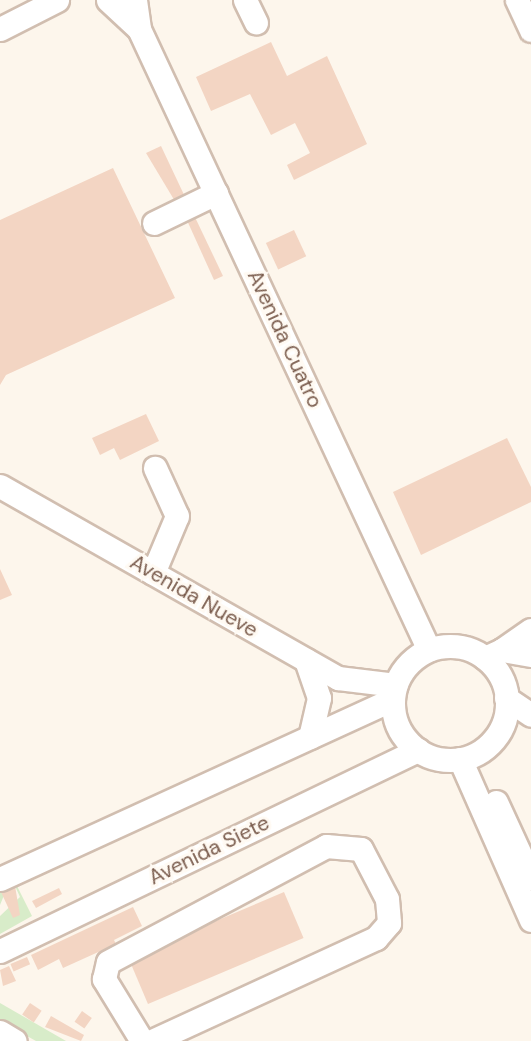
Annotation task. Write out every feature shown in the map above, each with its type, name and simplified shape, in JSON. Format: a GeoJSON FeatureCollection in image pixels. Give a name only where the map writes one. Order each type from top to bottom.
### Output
{"type":"FeatureCollection","features":[{"type":"Feature","properties":{"kind":"street"},"geometry":{"type":"LineString","coordinates":[[0,29],[59,0]]}},
{"type":"Feature","properties":{"kind":"street","name":"Avenida Cuatro"},"geometry":{"type":"LineString","coordinates":[[110,0],[139,29]]}},
{"type":"Feature","properties":{"kind":"street","name":"Avenida Cuatro"},"geometry":{"type":"LineString","coordinates":[[135,0],[139,29],[429,650]]}},
{"type":"Feature","properties":{"kind":"street"},"geometry":{"type":"LineString","coordinates":[[245,0],[256,23]]}},
{"type":"Feature","properties":{"kind":"street"},"geometry":{"type":"LineString","coordinates":[[517,0],[531,30]]}},
{"type":"Feature","properties":{"kind":"street"},"geometry":{"type":"LineString","coordinates":[[154,223],[216,193]]}},
{"type":"Feature","properties":{"kind":"street"},"geometry":{"type":"LineString","coordinates":[[153,573],[177,516],[155,468]]}},
{"type":"Feature","properties":{"kind":"street","name":"Avenida Nueve"},"geometry":{"type":"LineString","coordinates":[[0,486],[338,678],[395,692]]}},
{"type":"Feature","properties":{"kind":"street"},"geometry":{"type":"LineString","coordinates":[[493,654],[531,631]]}},
{"type":"Feature","properties":{"kind":"street"},"geometry":{"type":"LineString","coordinates":[[493,654],[506,698],[500,729],[467,756],[418,750],[399,728],[395,692],[409,664],[429,650],[458,646],[493,654],[531,655]]}},
{"type":"Feature","properties":{"kind":"street"},"geometry":{"type":"LineString","coordinates":[[306,660],[319,698],[310,737]]}},
{"type":"Feature","properties":{"kind":"street"},"geometry":{"type":"LineString","coordinates":[[0,879],[310,737],[395,692]]}},
{"type":"Feature","properties":{"kind":"street"},"geometry":{"type":"LineString","coordinates":[[506,698],[531,715]]}},
{"type":"Feature","properties":{"kind":"street","name":"Avenida Siete"},"geometry":{"type":"LineString","coordinates":[[0,951],[418,750]]}},
{"type":"Feature","properties":{"kind":"street"},"geometry":{"type":"LineString","coordinates":[[467,756],[531,878]]}},
{"type":"Feature","properties":{"kind":"street"},"geometry":{"type":"LineString","coordinates":[[467,756],[531,920]]}},
{"type":"Feature","properties":{"kind":"street"},"geometry":{"type":"LineString","coordinates":[[142,1041],[104,979],[108,962],[326,846],[361,849],[387,899],[389,923],[376,938],[152,1041]]}},
{"type":"Feature","properties":{"kind":"street"},"geometry":{"type":"LineString","coordinates":[[0,1032],[15,1041]]}},
{"type":"Feature","properties":{"kind":"green space"},"geometry":{"type":"Polygon","coordinates":[[[16,884],[32,916],[0,934],[0,916],[20,897],[15,886],[7,888],[0,905],[0,887],[16,884]]]}},
{"type":"Feature","properties":{"kind":"green space"},"geometry":{"type":"Polygon","coordinates":[[[0,1003],[66,1041],[36,1041],[0,1021],[0,1003]]]}},
{"type":"Feature","properties":{"kind":"building"},"geometry":{"type":"Polygon","coordinates":[[[271,42],[287,76],[327,56],[367,144],[294,180],[287,165],[310,153],[295,123],[271,135],[250,94],[211,111],[196,77],[271,42]]]}},
{"type":"Feature","properties":{"kind":"building"},"geometry":{"type":"Polygon","coordinates":[[[161,146],[186,199],[176,203],[146,153],[161,146]]]}},
{"type":"Feature","properties":{"kind":"building"},"geometry":{"type":"Polygon","coordinates":[[[113,168],[175,298],[6,375],[0,385],[0,220],[113,168]]]}},
{"type":"Feature","properties":{"kind":"building"},"geometry":{"type":"Polygon","coordinates":[[[193,213],[223,276],[214,280],[185,216],[193,213]]]}},
{"type":"Feature","properties":{"kind":"building"},"geometry":{"type":"Polygon","coordinates":[[[294,230],[306,256],[278,269],[266,243],[294,230]]]}},
{"type":"Feature","properties":{"kind":"building"},"geometry":{"type":"Polygon","coordinates":[[[146,414],[159,441],[120,460],[114,448],[100,455],[92,438],[146,414]]]}},
{"type":"Feature","properties":{"kind":"building"},"geometry":{"type":"Polygon","coordinates":[[[507,438],[531,487],[531,502],[421,555],[393,492],[507,438]]]}},
{"type":"Feature","properties":{"kind":"building"},"geometry":{"type":"Polygon","coordinates":[[[0,569],[12,595],[0,600],[0,569]]]}},
{"type":"Feature","properties":{"kind":"building"},"geometry":{"type":"Polygon","coordinates":[[[15,886],[20,915],[13,918],[1,892],[15,886]]]}},
{"type":"Feature","properties":{"kind":"building"},"geometry":{"type":"Polygon","coordinates":[[[59,888],[62,894],[36,908],[32,901],[59,888]]]}},
{"type":"Feature","properties":{"kind":"building"},"geometry":{"type":"Polygon","coordinates":[[[284,892],[304,938],[148,1004],[128,958],[284,892]]]}},
{"type":"Feature","properties":{"kind":"building"},"geometry":{"type":"Polygon","coordinates":[[[133,907],[142,926],[114,940],[116,944],[63,968],[59,959],[38,970],[31,955],[133,907]]]}},
{"type":"Feature","properties":{"kind":"building"},"geometry":{"type":"Polygon","coordinates":[[[27,957],[30,964],[14,971],[10,964],[27,957]]]}},
{"type":"Feature","properties":{"kind":"building"},"geometry":{"type":"Polygon","coordinates":[[[9,966],[16,981],[3,986],[0,970],[9,966]]]}},
{"type":"Feature","properties":{"kind":"building"},"geometry":{"type":"Polygon","coordinates":[[[30,1003],[42,1011],[34,1022],[22,1015],[30,1003]]]}},
{"type":"Feature","properties":{"kind":"building"},"geometry":{"type":"Polygon","coordinates":[[[82,1011],[92,1018],[84,1029],[75,1022],[82,1011]]]}},
{"type":"Feature","properties":{"kind":"building"},"geometry":{"type":"Polygon","coordinates":[[[51,1016],[84,1035],[81,1041],[45,1027],[51,1016]]]}}]}
